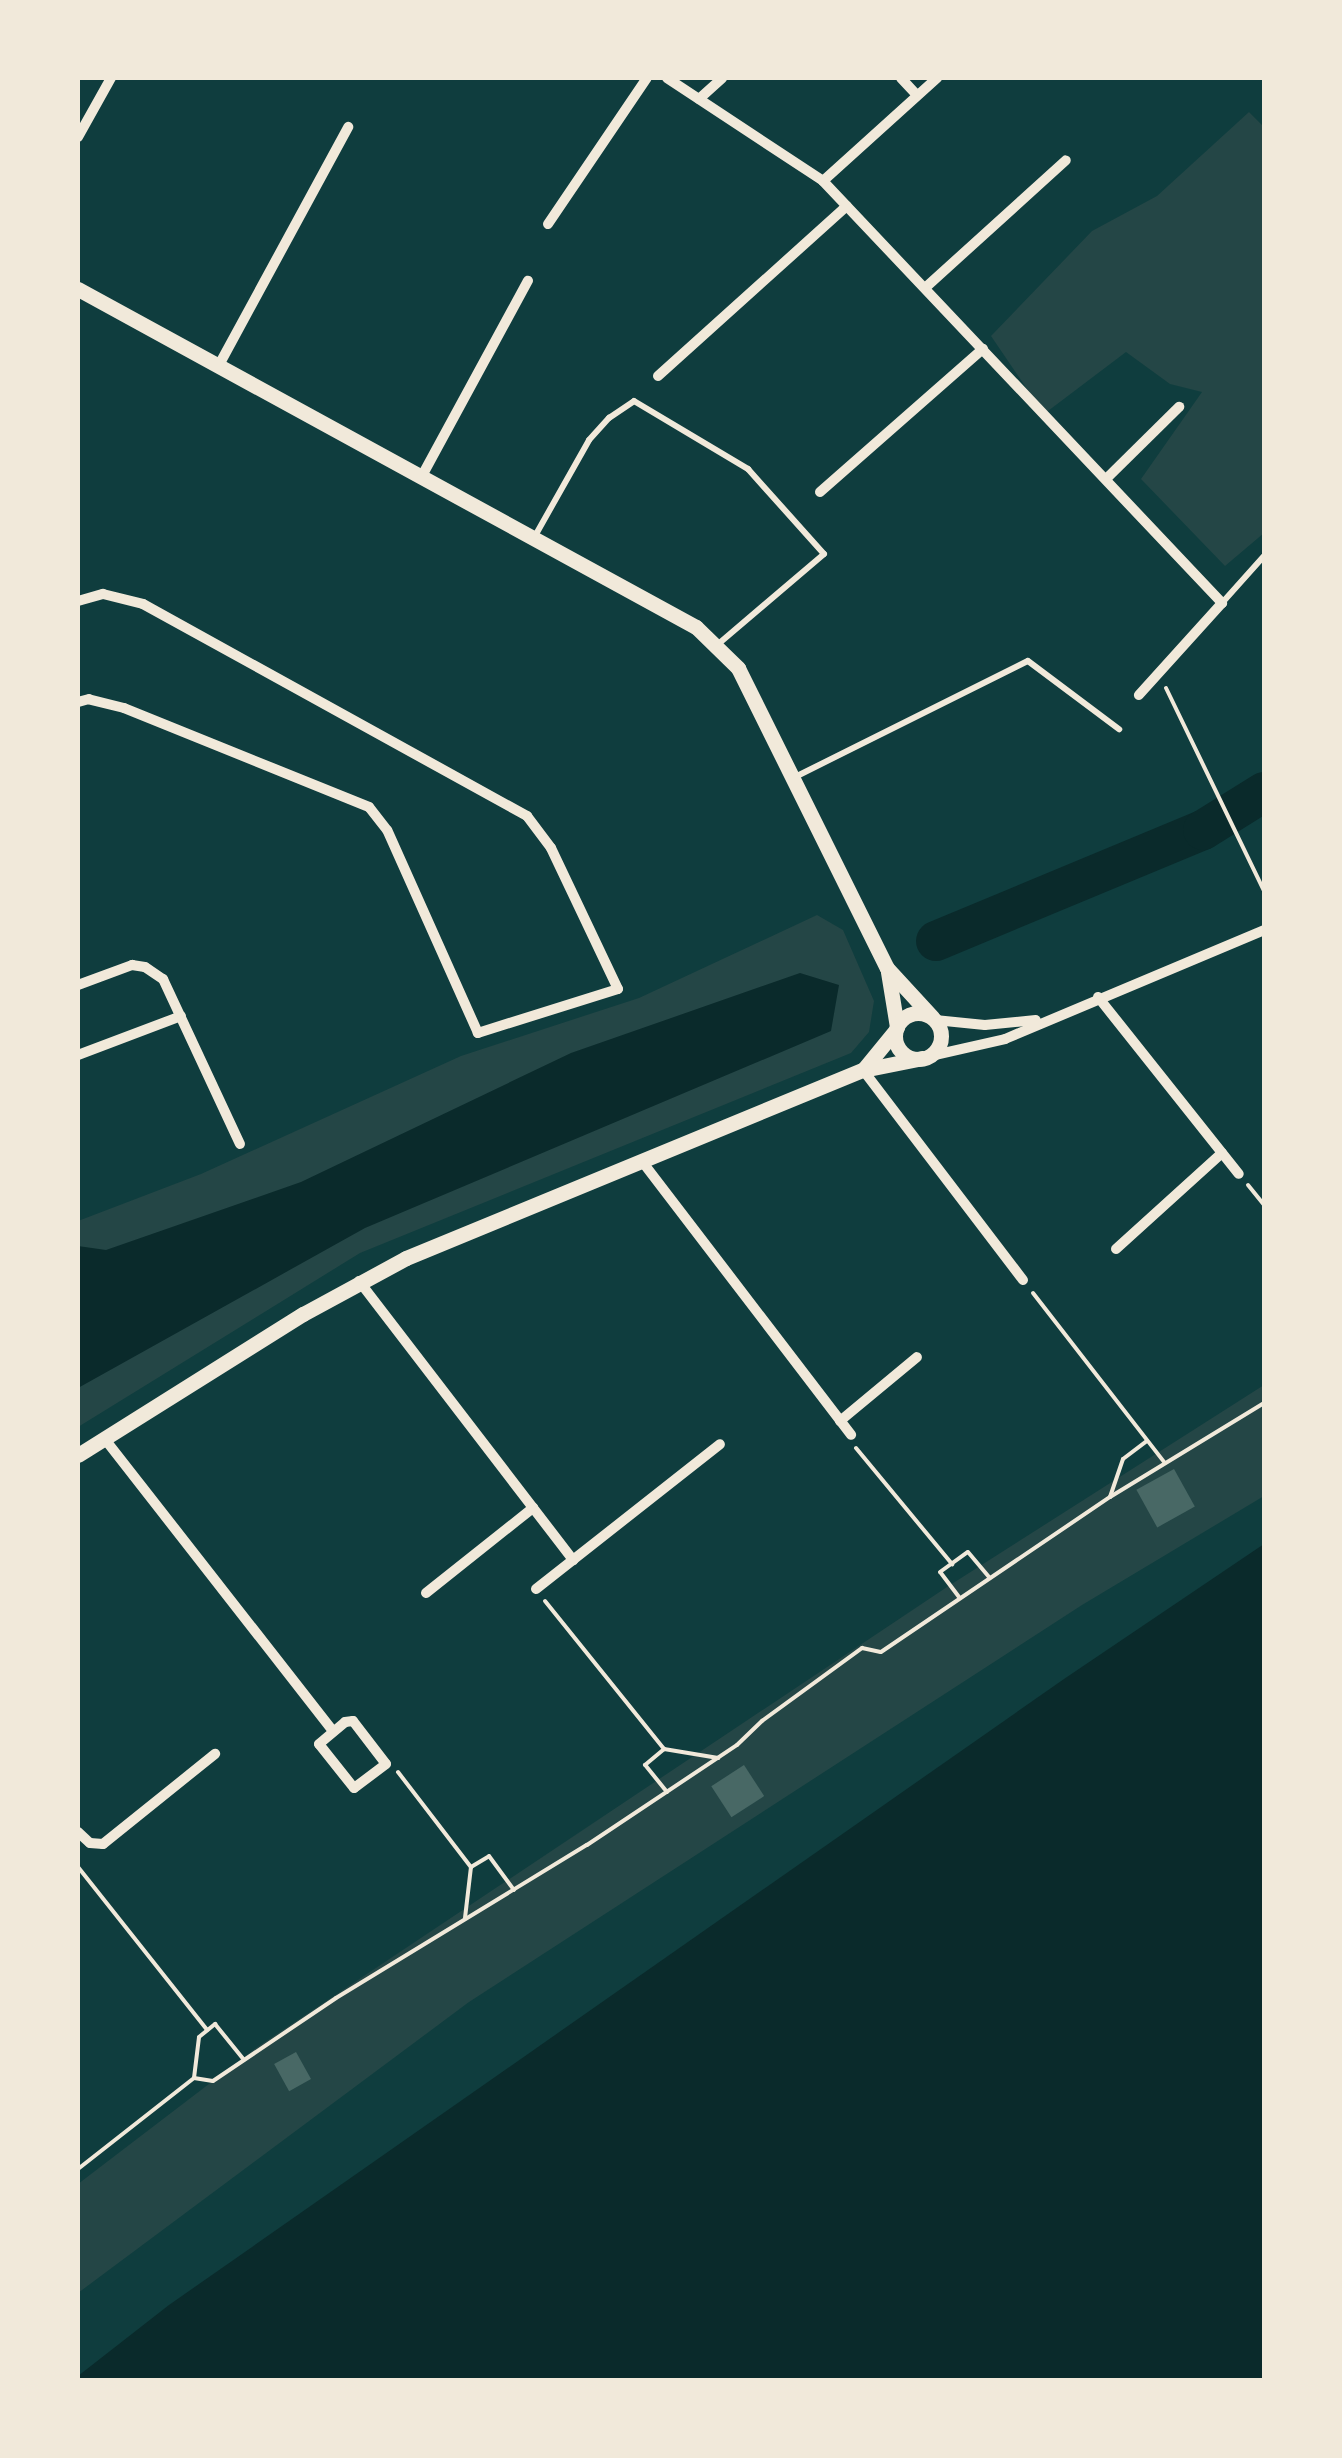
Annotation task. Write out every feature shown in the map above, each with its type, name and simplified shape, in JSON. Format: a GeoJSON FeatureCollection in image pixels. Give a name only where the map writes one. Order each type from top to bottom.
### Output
{"type":"FeatureCollection","features":[{"type":"Feature","properties":{"kind":"street"},"geometry":{"type":"LineString","coordinates":[[78,138],[111,78]]}},
{"type":"Feature","properties":{"kind":"street"},"geometry":{"type":"LineString","coordinates":[[548,224],[647,78]]}},
{"type":"Feature","properties":{"kind":"street"},"geometry":{"type":"LineString","coordinates":[[667,78],[823,181],[1222,603],[1140,694]]}},
{"type":"Feature","properties":{"kind":"street"},"geometry":{"type":"LineString","coordinates":[[699,100],[722,78]]}},
{"type":"Feature","properties":{"kind":"street"},"geometry":{"type":"LineString","coordinates":[[902,78],[918,95]]}},
{"type":"Feature","properties":{"kind":"street"},"geometry":{"type":"LineString","coordinates":[[823,181],[937,78]]}},
{"type":"Feature","properties":{"kind":"street"},"geometry":{"type":"LineString","coordinates":[[220,365],[348,127]]}},
{"type":"Feature","properties":{"kind":"street"},"geometry":{"type":"LineString","coordinates":[[925,288],[1066,160]]}},
{"type":"Feature","properties":{"kind":"street"},"geometry":{"type":"LineString","coordinates":[[658,376],[847,206]]}},
{"type":"Feature","properties":{"kind":"street"},"geometry":{"type":"LineString","coordinates":[[423,474],[528,280]]}},
{"type":"Feature","properties":{"kind":"street"},"geometry":{"type":"LineString","coordinates":[[78,289],[668,610],[717,645],[738,668],[887,968],[934,1019],[941,1041],[924,1058]]}},
{"type":"Feature","properties":{"kind":"street"},"geometry":{"type":"LineString","coordinates":[[820,492],[982,349]]}},
{"type":"Feature","properties":{"kind":"street"},"geometry":{"type":"LineString","coordinates":[[1106,479],[1179,408]]}},
{"type":"Feature","properties":{"kind":"street"},"geometry":{"type":"LineString","coordinates":[[78,601],[103,594],[142,604],[527,816],[551,848],[618,989],[478,1033],[388,830],[369,807],[124,708],[90,699],[78,702]]}},
{"type":"Feature","properties":{"kind":"street"},"geometry":{"type":"LineString","coordinates":[[78,1455],[359,1281],[863,1070],[1005,1039],[1047,1018],[1264,930]]}},
{"type":"Feature","properties":{"kind":"street"},"geometry":{"type":"LineString","coordinates":[[78,985],[120,968],[145,967],[163,979],[240,1144]]}},
{"type":"Feature","properties":{"kind":"street"},"geometry":{"type":"LineString","coordinates":[[887,968],[901,1051],[924,1058]]}},
{"type":"Feature","properties":{"kind":"street"},"geometry":{"type":"LineString","coordinates":[[1098,997],[1239,1174]]}},
{"type":"Feature","properties":{"kind":"street"},"geometry":{"type":"LineString","coordinates":[[863,1070],[897,1028],[915,1013],[985,1025],[1047,1018]]}},
{"type":"Feature","properties":{"kind":"street"},"geometry":{"type":"LineString","coordinates":[[78,1055],[181,1016]]}},
{"type":"Feature","properties":{"kind":"street"},"geometry":{"type":"LineString","coordinates":[[863,1070],[1023,1280]]}},
{"type":"Feature","properties":{"kind":"street"},"geometry":{"type":"LineString","coordinates":[[1116,1249],[1222,1152]]}},
{"type":"Feature","properties":{"kind":"street"},"geometry":{"type":"LineString","coordinates":[[641,1160],[851,1435]]}},
{"type":"Feature","properties":{"kind":"street"},"geometry":{"type":"LineString","coordinates":[[359,1281],[573,1560]]}},
{"type":"Feature","properties":{"kind":"street"},"geometry":{"type":"LineString","coordinates":[[840,1421],[917,1357]]}},
{"type":"Feature","properties":{"kind":"street"},"geometry":{"type":"LineString","coordinates":[[104,1438],[333,1731]]}},
{"type":"Feature","properties":{"kind":"street"},"geometry":{"type":"LineString","coordinates":[[536,1589],[720,1444]]}},
{"type":"Feature","properties":{"kind":"street"},"geometry":{"type":"LineString","coordinates":[[426,1593],[533,1508]]}},
{"type":"Feature","properties":{"kind":"street"},"geometry":{"type":"LineString","coordinates":[[344,1722],[356,1722],[386,1764],[361,1786],[350,1787],[319,1748],[344,1722]]}},
{"type":"Feature","properties":{"kind":"street"},"geometry":{"type":"LineString","coordinates":[[78,1832],[90,1843],[103,1844],[215,1754]]}},
{"type":"Feature","properties":{"kind":"lane"},"geometry":{"type":"LineString","coordinates":[[535,536],[590,440],[609,418],[634,401],[732,459],[748,469],[824,554],[717,645]]}},
{"type":"Feature","properties":{"kind":"lane"},"geometry":{"type":"LineString","coordinates":[[1222,603],[1264,556]]}},
{"type":"Feature","properties":{"kind":"lane"},"geometry":{"type":"LineString","coordinates":[[794,778],[1028,662],[1119,729]]}},
{"type":"Feature","properties":{"kind":"path"},"geometry":{"type":"LineString","coordinates":[[1159,673],[1264,890]]}},
{"type":"Feature","properties":{"kind":"path"},"geometry":{"type":"LineString","coordinates":[[1239,1174],[1264,1206]]}},
{"type":"Feature","properties":{"kind":"path"},"geometry":{"type":"LineString","coordinates":[[1023,1280],[1165,1463]]}},
{"type":"Feature","properties":{"kind":"path"},"geometry":{"type":"LineString","coordinates":[[194,2078],[212,2081],[668,1792],[719,1758],[862,1648],[881,1652],[1110,1497],[1264,1403]]}},
{"type":"Feature","properties":{"kind":"path"},"geometry":{"type":"LineString","coordinates":[[851,1435],[859,1454],[952,1564]]}},
{"type":"Feature","properties":{"kind":"path"},"geometry":{"type":"LineString","coordinates":[[1110,1497],[1123,1459],[1148,1441]]}},
{"type":"Feature","properties":{"kind":"path"},"geometry":{"type":"LineString","coordinates":[[959,1597],[940,1572],[968,1552],[989,1577]]}},
{"type":"Feature","properties":{"kind":"path"},"geometry":{"type":"LineString","coordinates":[[536,1589],[664,1750],[719,1758]]}},
{"type":"Feature","properties":{"kind":"path"},"geometry":{"type":"LineString","coordinates":[[664,1750],[645,1765],[668,1792]]}},
{"type":"Feature","properties":{"kind":"path"},"geometry":{"type":"LineString","coordinates":[[386,1764],[395,1768],[471,1867],[465,1918]]}},
{"type":"Feature","properties":{"kind":"path"},"geometry":{"type":"LineString","coordinates":[[471,1867],[489,1856],[514,1890]]}},
{"type":"Feature","properties":{"kind":"path"},"geometry":{"type":"LineString","coordinates":[[78,1867],[208,2030]]}},
{"type":"Feature","properties":{"kind":"path"},"geometry":{"type":"LineString","coordinates":[[78,2169],[194,2078],[199,2037],[215,2024],[244,2060]]}},
{"type":"Feature","properties":{"kind":"shaded area"},"geometry":{"type":"Polygon","coordinates":[[[1249,112],[1264,127],[1264,533],[1225,566],[1141,479],[1202,392],[1170,384],[1126,352],[1044,414],[991,336],[1092,231],[1157,196],[1249,112]]]}},
{"type":"Feature","properties":{"kind":"shaded area"},"geometry":{"type":"Polygon","coordinates":[[[817,915],[843,930],[874,1001],[869,1032],[851,1053],[360,1253],[78,1427],[78,1221],[201,1174],[461,1056],[639,998],[817,915]]]}},
{"type":"Feature","properties":{"kind":"shaded area"},"geometry":{"type":"Polygon","coordinates":[[[800,973],[839,985],[831,1031],[365,1228],[78,1388],[78,1246],[106,1250],[301,1182],[571,1053],[800,973]]]}},
{"type":"Feature","properties":{"kind":"shaded area"},"geometry":{"type":"Polygon","coordinates":[[[1264,1385],[1264,1496],[1082,1605],[469,2002],[78,2293],[78,2184],[256,2048],[947,1587],[1264,1385]]]}},
{"type":"Feature","properties":{"kind":"shaded area"},"geometry":{"type":"Polygon","coordinates":[[[1264,1544],[1264,2380],[78,2380],[78,2376],[169,2305],[1064,1679],[1264,1544]]]}},
{"type":"Feature","properties":{"kind":"building"},"geometry":{"type":"Polygon","coordinates":[[[1174,1469],[1195,1507],[1157,1527],[1136,1490],[1174,1469]]]}},
{"type":"Feature","properties":{"kind":"building"},"geometry":{"type":"Polygon","coordinates":[[[744,1765],[764,1796],[731,1817],[711,1786],[744,1765]]]}},
{"type":"Feature","properties":{"kind":"building"},"geometry":{"type":"Polygon","coordinates":[[[296,2052],[311,2079],[289,2091],[274,2064],[296,2052]]]}},
{"type":"Feature","properties":{"kind":"waterway"},"geometry":{"type":"LineString","coordinates":[[936,941],[1203,830],[1264,792]]}}]}
